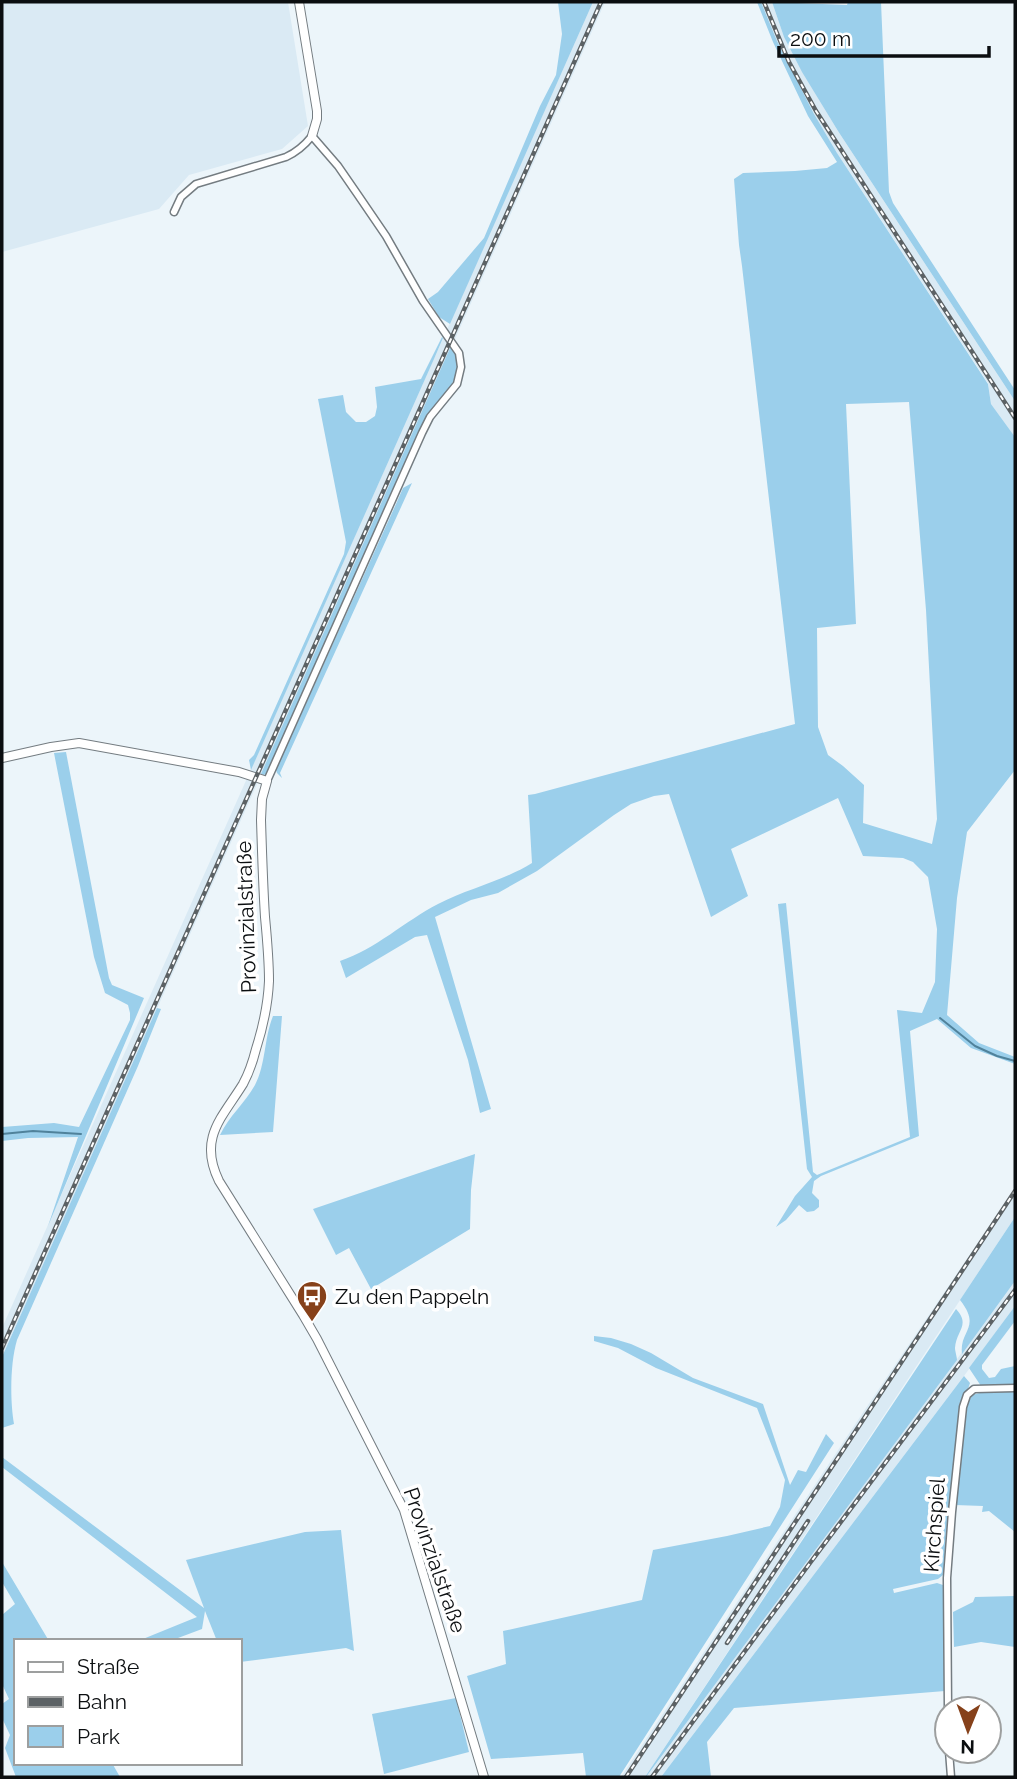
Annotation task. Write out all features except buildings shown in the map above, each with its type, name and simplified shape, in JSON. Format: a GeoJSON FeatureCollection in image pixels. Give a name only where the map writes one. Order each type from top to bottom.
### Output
{"type":"FeatureCollection","features":[{"type":"Feature","properties":{"kind":"street"},"geometry":{"type":"LineString","coordinates":[[174,212],[181,197],[196,184],[286,157],[305,145],[312,136],[317,111],[299,2]]}},
{"type":"Feature","properties":{"kind":"street","name":"Provinzialstraße"},"geometry":{"type":"LineString","coordinates":[[312,136],[338,166],[375,220],[423,302],[458,351],[460,376],[454,389],[430,417],[422,433],[267,781],[262,799],[261,820],[269,967],[267,995],[262,1027],[250,1069],[215,1127],[211,1146],[212,1165],[219,1181],[303,1315],[404,1510],[484,1777]]}},
{"type":"Feature","properties":{"kind":"street"},"geometry":{"type":"LineString","coordinates":[[2,758],[79,743],[239,772],[267,781]]}},
{"type":"Feature","properties":{"kind":"street","name":"Kirchspiel"},"geometry":{"type":"LineString","coordinates":[[948,1695],[947,1578],[963,1407],[967,1395],[974,1389],[1015,1388]]}},
{"type":"Feature","properties":{"kind":"shaded area"},"geometry":{"type":"Polygon","coordinates":[[[2,2],[288,2],[308,126],[282,149],[189,175],[159,209],[2,252],[2,2]]]}},
{"type":"Feature","properties":{"kind":"shaded area"},"geometry":{"type":"Polygon","coordinates":[[[593,2],[605,2],[2,1357],[2,1328],[593,2]]]}},
{"type":"Feature","properties":{"kind":"shaded area"},"geometry":{"type":"Polygon","coordinates":[[[761,2],[772,2],[784,37],[838,131],[1015,401],[1015,437],[991,404],[988,383],[814,114],[777,41],[761,2]]]}},
{"type":"Feature","properties":{"kind":"shaded area"},"geometry":{"type":"Polygon","coordinates":[[[1015,1188],[1015,1217],[645,1777],[621,1777],[864,1411],[1015,1188]]]}},
{"type":"Feature","properties":{"kind":"shaded area"},"geometry":{"type":"Polygon","coordinates":[[[1015,1281],[1015,1306],[964,1376],[661,1777],[646,1777],[1015,1281]]]}},
{"type":"Feature","properties":{"kind":"green space"},"geometry":{"type":"Polygon","coordinates":[[[558,2],[593,2],[450,324],[439,317],[428,299],[438,292],[484,238],[540,106],[556,75],[562,34],[558,2]]]}},
{"type":"Feature","properties":{"kind":"green space"},"geometry":{"type":"Polygon","coordinates":[[[757,2],[761,2],[777,41],[837,153],[988,384],[991,404],[1015,437],[1015,770],[967,832],[957,898],[947,1015],[979,1043],[1015,1057],[1015,1064],[971,1048],[937,1019],[910,1031],[919,1136],[821,1176],[814,1181],[812,1193],[819,1200],[819,1207],[807,1212],[799,1205],[776,1227],[795,1196],[812,1177],[807,1169],[778,904],[786,903],[813,1172],[817,1175],[910,1137],[897,1010],[922,1013],[935,982],[937,929],[928,877],[913,862],[903,858],[863,856],[838,798],[731,849],[748,896],[711,917],[669,794],[631,804],[537,871],[498,893],[471,900],[435,917],[491,1109],[480,1113],[468,1060],[427,935],[415,937],[346,978],[340,961],[366,949],[438,904],[532,863],[528,795],[795,724],[739,245],[734,179],[743,173],[827,168],[837,162],[808,116],[757,2]],[[909,402],[846,404],[856,624],[817,628],[818,727],[828,755],[864,785],[863,823],[932,844],[937,819],[926,610],[909,402]]]}},
{"type":"Feature","properties":{"kind":"green space"},"geometry":{"type":"Polygon","coordinates":[[[772,2],[847,5],[848,2],[881,2],[889,192],[893,203],[1015,390],[1015,401],[802,72],[784,37],[772,2]]]}},
{"type":"Feature","properties":{"kind":"green space"},"geometry":{"type":"Polygon","coordinates":[[[442,337],[251,770],[249,760],[254,755],[344,554],[346,542],[318,399],[343,395],[346,412],[356,422],[366,422],[375,416],[375,387],[421,379],[442,337]]]}},
{"type":"Feature","properties":{"kind":"green space"},"geometry":{"type":"Polygon","coordinates":[[[451,346],[458,364],[455,379],[427,417],[269,772],[261,774],[451,346]]]}},
{"type":"Feature","properties":{"kind":"green space"},"geometry":{"type":"Polygon","coordinates":[[[412,483],[280,773],[282,778],[276,770],[403,488],[412,483]]]}},
{"type":"Feature","properties":{"kind":"green space"},"geometry":{"type":"Polygon","coordinates":[[[66,752],[109,978],[112,985],[144,998],[48,1226],[78,1137],[2,1141],[2,1127],[54,1123],[79,1127],[130,1020],[128,1005],[105,993],[94,957],[54,753],[66,752]]]}},
{"type":"Feature","properties":{"kind":"green space"},"geometry":{"type":"Polygon","coordinates":[[[157,1008],[161,1009],[138,1066],[17,1340],[11,1382],[14,1424],[2,1428],[2,1357],[157,1008]]]}},
{"type":"Feature","properties":{"kind":"green space"},"geometry":{"type":"Polygon","coordinates":[[[273,1016],[282,1016],[273,1132],[220,1135],[255,1085],[273,1016]]]}},
{"type":"Feature","properties":{"kind":"green space"},"geometry":{"type":"Polygon","coordinates":[[[475,1154],[470,1229],[371,1289],[349,1248],[336,1255],[313,1209],[475,1154]]]}},
{"type":"Feature","properties":{"kind":"green space"},"geometry":{"type":"Polygon","coordinates":[[[1015,1217],[1015,1281],[962,1354],[970,1323],[960,1300],[1015,1217]]]}},
{"type":"Feature","properties":{"kind":"green space"},"geometry":{"type":"Polygon","coordinates":[[[1015,1306],[1015,1321],[982,1365],[982,1369],[989,1378],[995,1377],[1001,1369],[1015,1366],[1015,1386],[981,1386],[969,1368],[1015,1306]]]}},
{"type":"Feature","properties":{"kind":"green space"},"geometry":{"type":"Polygon","coordinates":[[[956,1309],[963,1324],[955,1348],[957,1360],[645,1777],[956,1309]]]}},
{"type":"Feature","properties":{"kind":"green space"},"geometry":{"type":"Polygon","coordinates":[[[594,1336],[631,1344],[693,1378],[763,1404],[790,1485],[798,1470],[806,1472],[826,1434],[834,1443],[619,1777],[586,1777],[583,1753],[491,1759],[467,1676],[506,1664],[503,1631],[642,1600],[653,1550],[770,1526],[780,1507],[785,1480],[757,1408],[656,1368],[618,1348],[594,1341],[594,1336]]]}},
{"type":"Feature","properties":{"kind":"green space"},"geometry":{"type":"Polygon","coordinates":[[[964,1376],[970,1383],[962,1398],[959,1412],[946,1571],[938,1579],[893,1589],[894,1593],[937,1583],[943,1585],[945,1691],[734,1708],[707,1742],[711,1777],[661,1777],[964,1376]]]}},
{"type":"Feature","properties":{"kind":"green space"},"geometry":{"type":"Polygon","coordinates":[[[1015,1391],[1015,1532],[989,1511],[982,1512],[983,1506],[955,1505],[966,1407],[972,1395],[1015,1391]]]}},
{"type":"Feature","properties":{"kind":"green space"},"geometry":{"type":"Polygon","coordinates":[[[2,1457],[204,1608],[186,1560],[305,1532],[341,1530],[354,1651],[346,1648],[242,1662],[242,1639],[216,1639],[205,1611],[202,1629],[175,1639],[143,1639],[197,1617],[2,1467],[2,1457]]]}},
{"type":"Feature","properties":{"kind":"green space"},"geometry":{"type":"Polygon","coordinates":[[[2,1562],[48,1639],[14,1639],[14,1765],[113,1765],[120,1777],[16,1777],[5,1748],[10,1735],[2,1718],[2,1704],[9,1699],[2,1684],[2,1615],[15,1604],[2,1582],[2,1562]]]}},
{"type":"Feature","properties":{"kind":"green space"},"geometry":{"type":"Polygon","coordinates":[[[1015,1596],[1015,1647],[981,1642],[954,1647],[953,1612],[973,1602],[975,1597],[1015,1596]]]}},
{"type":"Feature","properties":{"kind":"green space"},"geometry":{"type":"Polygon","coordinates":[[[456,1698],[469,1752],[384,1774],[372,1714],[456,1698]]]}},
{"type":"Feature","properties":{"kind":"waterway"},"geometry":{"type":"LineString","coordinates":[[940,1018],[975,1046],[1015,1061]]}},
{"type":"Feature","properties":{"kind":"waterway"},"geometry":{"type":"LineString","coordinates":[[2,1134],[33,1131],[81,1134]]}},
{"type":"Feature","properties":{"kind":"railway"},"geometry":{"type":"LineString","coordinates":[[2,1348],[601,2]]}},
{"type":"Feature","properties":{"kind":"railway"},"geometry":{"type":"LineString","coordinates":[[764,2],[789,62],[816,111],[1015,418]]}},
{"type":"Feature","properties":{"kind":"railway"},"geometry":{"type":"LineString","coordinates":[[626,1777],[1015,1191]]}},
{"type":"Feature","properties":{"kind":"railway"},"geometry":{"type":"LineString","coordinates":[[652,1777],[1015,1290]]}},
{"type":"Feature","properties":{"kind":"railway"},"geometry":{"type":"LineString","coordinates":[[727,1643],[808,1521]]}},
{"type":"Feature","properties":{"kind":"place","name":"Zu den Pappeln"},"geometry":{"type":"Point","coordinates":[312,1323]}}]}
